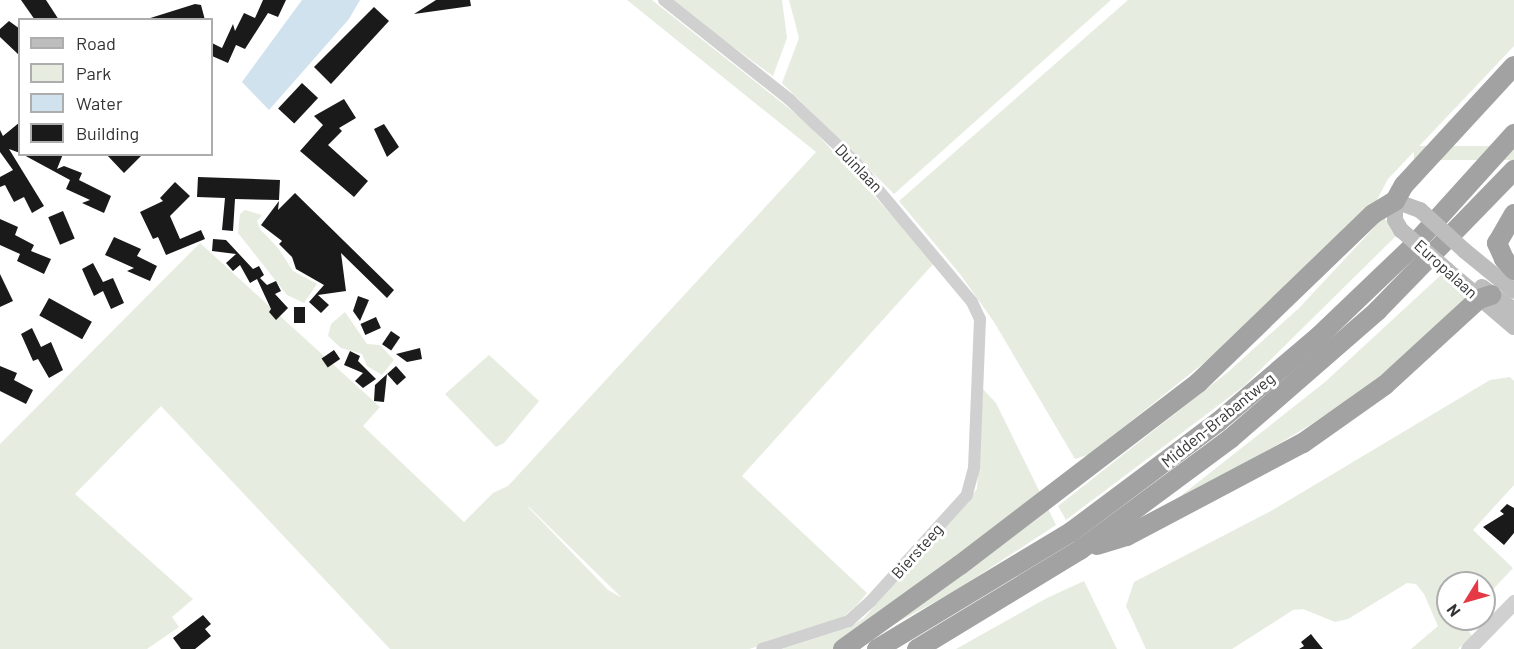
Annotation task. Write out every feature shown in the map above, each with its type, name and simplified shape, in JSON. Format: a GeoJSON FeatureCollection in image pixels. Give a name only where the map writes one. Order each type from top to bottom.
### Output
{"type":"FeatureCollection","features":[{"type":"Feature","properties":{"kind":"highway"},"geometry":{"type":"LineString","coordinates":[[843,649],[960,565],[1198,383],[1373,214],[1395,201],[1404,184],[1514,66]]}},
{"type":"Feature","properties":{"kind":"highway","name":"Midden-Brabantweg"},"geometry":{"type":"LineString","coordinates":[[878,649],[1071,532],[1218,422],[1318,337],[1410,248],[1514,134]]}},
{"type":"Feature","properties":{"kind":"highway","name":"Midden-Brabantweg"},"geometry":{"type":"LineString","coordinates":[[917,649],[1080,550],[1164,491],[1309,373],[1438,251],[1514,170]]}},
{"type":"Feature","properties":{"kind":"highway"},"geometry":{"type":"LineString","coordinates":[[1514,214],[1497,243],[1504,259],[1514,270]]}},
{"type":"Feature","properties":{"kind":"highway"},"geometry":{"type":"LineString","coordinates":[[1080,550],[1127,536],[1303,443],[1384,385],[1485,297]]}},
{"type":"Feature","properties":{"kind":"main road","name":"Europalaan"},"geometry":{"type":"LineString","coordinates":[[1395,201],[1410,220],[1455,261],[1514,327]]}},
{"type":"Feature","properties":{"kind":"main road","name":"Europalaan"},"geometry":{"type":"LineString","coordinates":[[1395,201],[1395,220],[1410,220],[1455,261],[1514,291]]}},
{"type":"Feature","properties":{"kind":"main road","name":"Europalaan"},"geometry":{"type":"LineString","coordinates":[[1485,297],[1514,310]]}},
{"type":"Feature","properties":{"kind":"street","name":"Duinlaan"},"geometry":{"type":"LineString","coordinates":[[664,0],[808,116],[891,202],[978,311],[978,381]]}},
{"type":"Feature","properties":{"kind":"street","name":"Biersteeg"},"geometry":{"type":"LineString","coordinates":[[762,649],[849,621],[872,601],[967,495],[974,468],[978,381]]}},
{"type":"Feature","properties":{"kind":"street"},"geometry":{"type":"LineString","coordinates":[[1468,649],[1514,602]]}},
{"type":"Feature","properties":{"kind":"green space"},"geometry":{"type":"Polygon","coordinates":[[[627,0],[652,0],[805,121],[935,262],[742,476],[867,593],[837,622],[749,649],[390,649],[161,406],[75,494],[193,599],[172,617],[179,627],[147,649],[0,649],[0,444],[200,243],[380,407],[363,426],[464,522],[493,493],[508,486],[816,152],[627,0]],[[529,507],[608,590],[622,598],[529,507]]]}},
{"type":"Feature","properties":{"kind":"green space"},"geometry":{"type":"Polygon","coordinates":[[[669,0],[782,0],[787,38],[773,76],[669,0]]]}},
{"type":"Feature","properties":{"kind":"green space"},"geometry":{"type":"Polygon","coordinates":[[[789,0],[1111,0],[894,194],[782,83],[799,38],[789,0]]]}},
{"type":"Feature","properties":{"kind":"green space"},"geometry":{"type":"Polygon","coordinates":[[[1128,0],[1514,0],[1514,46],[1388,179],[1377,200],[1246,329],[1090,454],[1075,459],[994,322],[960,274],[899,201],[1128,0]]]}},
{"type":"Feature","properties":{"kind":"green space"},"geometry":{"type":"Polygon","coordinates":[[[1414,146],[1514,146],[1514,160],[1414,160],[1414,146]]]}},
{"type":"Feature","properties":{"kind":"green space"},"geometry":{"type":"Polygon","coordinates":[[[245,210],[262,215],[257,221],[260,229],[278,248],[293,271],[317,284],[304,303],[287,295],[238,233],[240,214],[245,210]]]}},
{"type":"Feature","properties":{"kind":"green space"},"geometry":{"type":"Polygon","coordinates":[[[1384,217],[1396,236],[1244,386],[1066,520],[1058,506],[1228,372],[1299,308],[1384,217]]]}},
{"type":"Feature","properties":{"kind":"green space"},"geometry":{"type":"Polygon","coordinates":[[[1442,274],[1467,296],[1404,356],[1366,388],[1310,425],[1165,512],[1163,510],[1325,382],[1442,274]]]}},
{"type":"Feature","properties":{"kind":"green space"},"geometry":{"type":"Polygon","coordinates":[[[345,312],[367,344],[380,345],[394,360],[382,375],[367,366],[362,354],[341,348],[328,336],[331,324],[345,312]]]}},
{"type":"Feature","properties":{"kind":"green space"},"geometry":{"type":"Polygon","coordinates":[[[489,355],[539,401],[504,443],[496,447],[445,394],[489,355]]]}},
{"type":"Feature","properties":{"kind":"green space"},"geometry":{"type":"Polygon","coordinates":[[[1510,377],[1514,381],[1514,485],[1473,530],[1513,568],[1496,586],[1496,571],[1436,571],[1436,621],[1424,594],[1416,584],[1407,583],[1348,619],[1335,622],[1303,609],[1293,610],[1232,649],[1146,649],[1126,606],[1134,582],[1271,511],[1490,380],[1510,377]]]}},
{"type":"Feature","properties":{"kind":"green space"},"geometry":{"type":"Polygon","coordinates":[[[983,389],[996,403],[1056,525],[955,591],[849,649],[782,649],[850,627],[864,618],[977,489],[983,389]]]}},
{"type":"Feature","properties":{"kind":"green space"},"geometry":{"type":"Polygon","coordinates":[[[1084,581],[1117,649],[956,649],[1047,598],[1084,581]]]}},
{"type":"Feature","properties":{"kind":"green space"},"geometry":{"type":"Polygon","coordinates":[[[1436,628],[1436,631],[1469,631],[1472,636],[1458,649],[1411,649],[1436,628]]]}},
{"type":"Feature","properties":{"kind":"water"},"geometry":{"type":"Polygon","coordinates":[[[302,0],[360,0],[349,19],[269,110],[242,82],[302,0]]]}},
{"type":"Feature","properties":{"kind":"building"},"geometry":{"type":"Polygon","coordinates":[[[21,0],[46,0],[58,18],[34,18],[21,0]]]}},
{"type":"Feature","properties":{"kind":"building"},"geometry":{"type":"Polygon","coordinates":[[[263,0],[286,0],[278,17],[268,13],[245,49],[236,45],[228,63],[213,56],[213,44],[222,48],[233,24],[235,31],[244,13],[255,18],[263,0]]]}},
{"type":"Feature","properties":{"kind":"building"},"geometry":{"type":"Polygon","coordinates":[[[436,0],[470,0],[471,6],[414,14],[436,0]]]}},
{"type":"Feature","properties":{"kind":"building"},"geometry":{"type":"Polygon","coordinates":[[[195,4],[201,5],[204,18],[150,18],[195,4]]]}},
{"type":"Feature","properties":{"kind":"building"},"geometry":{"type":"Polygon","coordinates":[[[374,7],[389,21],[331,84],[314,67],[374,7]]]}},
{"type":"Feature","properties":{"kind":"building"},"geometry":{"type":"Polygon","coordinates":[[[9,21],[18,28],[18,54],[0,37],[0,29],[9,21]]]}},
{"type":"Feature","properties":{"kind":"building"},"geometry":{"type":"Polygon","coordinates":[[[302,83],[318,98],[294,124],[278,109],[302,83]]]}},
{"type":"Feature","properties":{"kind":"building"},"geometry":{"type":"Polygon","coordinates":[[[344,99],[356,118],[339,128],[342,131],[328,145],[368,181],[354,197],[300,151],[323,125],[314,116],[344,99]]]}},
{"type":"Feature","properties":{"kind":"building"},"geometry":{"type":"Polygon","coordinates":[[[18,124],[18,152],[9,149],[44,206],[32,213],[24,197],[14,202],[5,185],[0,187],[0,177],[13,170],[0,152],[0,130],[3,136],[18,124]]]}},
{"type":"Feature","properties":{"kind":"building"},"geometry":{"type":"Polygon","coordinates":[[[384,124],[399,147],[387,157],[374,129],[384,124]]]}},
{"type":"Feature","properties":{"kind":"building"},"geometry":{"type":"Polygon","coordinates":[[[26,156],[62,156],[57,169],[64,166],[82,173],[79,180],[111,196],[104,213],[82,203],[90,200],[66,189],[70,180],[26,156]]]}},
{"type":"Feature","properties":{"kind":"building"},"geometry":{"type":"Polygon","coordinates":[[[108,156],[141,156],[124,173],[108,156]]]}},
{"type":"Feature","properties":{"kind":"building"},"geometry":{"type":"Polygon","coordinates":[[[198,177],[280,180],[279,200],[235,199],[233,231],[222,230],[225,198],[197,197],[198,177]]]}},
{"type":"Feature","properties":{"kind":"building"},"geometry":{"type":"Polygon","coordinates":[[[175,182],[190,196],[170,216],[180,239],[201,230],[205,239],[166,255],[158,237],[153,239],[140,212],[163,201],[160,198],[175,182]]]}},
{"type":"Feature","properties":{"kind":"building"},"geometry":{"type":"Polygon","coordinates":[[[295,193],[394,290],[387,298],[341,253],[346,291],[318,295],[329,305],[321,313],[309,302],[324,285],[296,269],[292,257],[279,244],[282,241],[261,225],[279,201],[278,210],[295,193]]]}},
{"type":"Feature","properties":{"kind":"building"},"geometry":{"type":"Polygon","coordinates":[[[63,211],[75,239],[60,245],[48,217],[63,211]]]}},
{"type":"Feature","properties":{"kind":"building"},"geometry":{"type":"Polygon","coordinates":[[[0,219],[18,227],[15,235],[34,245],[31,251],[51,259],[44,274],[17,261],[20,254],[0,245],[0,219]]]}},
{"type":"Feature","properties":{"kind":"building"},"geometry":{"type":"Polygon","coordinates":[[[114,237],[141,249],[137,256],[157,266],[150,281],[127,271],[134,268],[105,255],[114,237]]]}},
{"type":"Feature","properties":{"kind":"building"},"geometry":{"type":"Polygon","coordinates":[[[213,239],[226,240],[253,269],[259,266],[264,275],[260,278],[267,285],[276,281],[281,291],[275,294],[288,308],[276,320],[269,312],[271,309],[257,279],[250,283],[240,265],[233,271],[226,263],[236,254],[212,251],[213,239]]]}},
{"type":"Feature","properties":{"kind":"building"},"geometry":{"type":"Polygon","coordinates":[[[93,263],[103,282],[113,278],[124,303],[111,309],[103,291],[94,296],[82,269],[93,263]]]}},
{"type":"Feature","properties":{"kind":"building"},"geometry":{"type":"Polygon","coordinates":[[[0,274],[13,301],[0,307],[0,274]]]}},
{"type":"Feature","properties":{"kind":"building"},"geometry":{"type":"Polygon","coordinates":[[[358,296],[369,300],[360,321],[353,311],[358,296]]]}},
{"type":"Feature","properties":{"kind":"building"},"geometry":{"type":"Polygon","coordinates":[[[49,298],[92,322],[82,339],[39,315],[49,298]]]}},
{"type":"Feature","properties":{"kind":"building"},"geometry":{"type":"Polygon","coordinates":[[[294,307],[305,307],[305,323],[294,323],[294,307]]]}},
{"type":"Feature","properties":{"kind":"building"},"geometry":{"type":"Polygon","coordinates":[[[376,317],[381,328],[365,335],[360,324],[376,317]]]}},
{"type":"Feature","properties":{"kind":"building"},"geometry":{"type":"Polygon","coordinates":[[[32,328],[41,347],[51,342],[63,370],[49,378],[38,359],[33,361],[21,334],[32,328]]]}},
{"type":"Feature","properties":{"kind":"building"},"geometry":{"type":"Polygon","coordinates":[[[391,331],[400,337],[391,350],[382,344],[391,331]]]}},
{"type":"Feature","properties":{"kind":"building"},"geometry":{"type":"Polygon","coordinates":[[[420,348],[422,359],[407,362],[396,354],[420,348]]]}},
{"type":"Feature","properties":{"kind":"building"},"geometry":{"type":"Polygon","coordinates":[[[334,350],[340,359],[328,368],[322,358],[334,350]]]}},
{"type":"Feature","properties":{"kind":"building"},"geometry":{"type":"Polygon","coordinates":[[[350,351],[360,356],[358,361],[376,379],[363,388],[355,381],[363,373],[344,365],[350,351]]]}},
{"type":"Feature","properties":{"kind":"building"},"geometry":{"type":"Polygon","coordinates":[[[0,366],[17,373],[14,380],[33,390],[26,404],[0,391],[0,366]]]}},
{"type":"Feature","properties":{"kind":"building"},"geometry":{"type":"Polygon","coordinates":[[[396,366],[406,377],[397,385],[387,374],[396,366]]]}},
{"type":"Feature","properties":{"kind":"building"},"geometry":{"type":"Polygon","coordinates":[[[387,374],[384,402],[374,401],[375,385],[387,374]]]}},
{"type":"Feature","properties":{"kind":"building"},"geometry":{"type":"Polygon","coordinates":[[[1507,504],[1514,508],[1514,533],[1504,545],[1483,527],[1504,514],[1500,511],[1507,504]]]}},
{"type":"Feature","properties":{"kind":"building"},"geometry":{"type":"Polygon","coordinates":[[[203,615],[211,624],[205,629],[211,636],[195,649],[181,649],[173,638],[203,615]]]}},
{"type":"Feature","properties":{"kind":"building"},"geometry":{"type":"Polygon","coordinates":[[[1311,634],[1323,649],[1299,649],[1304,646],[1301,642],[1311,634]]]}}]}
